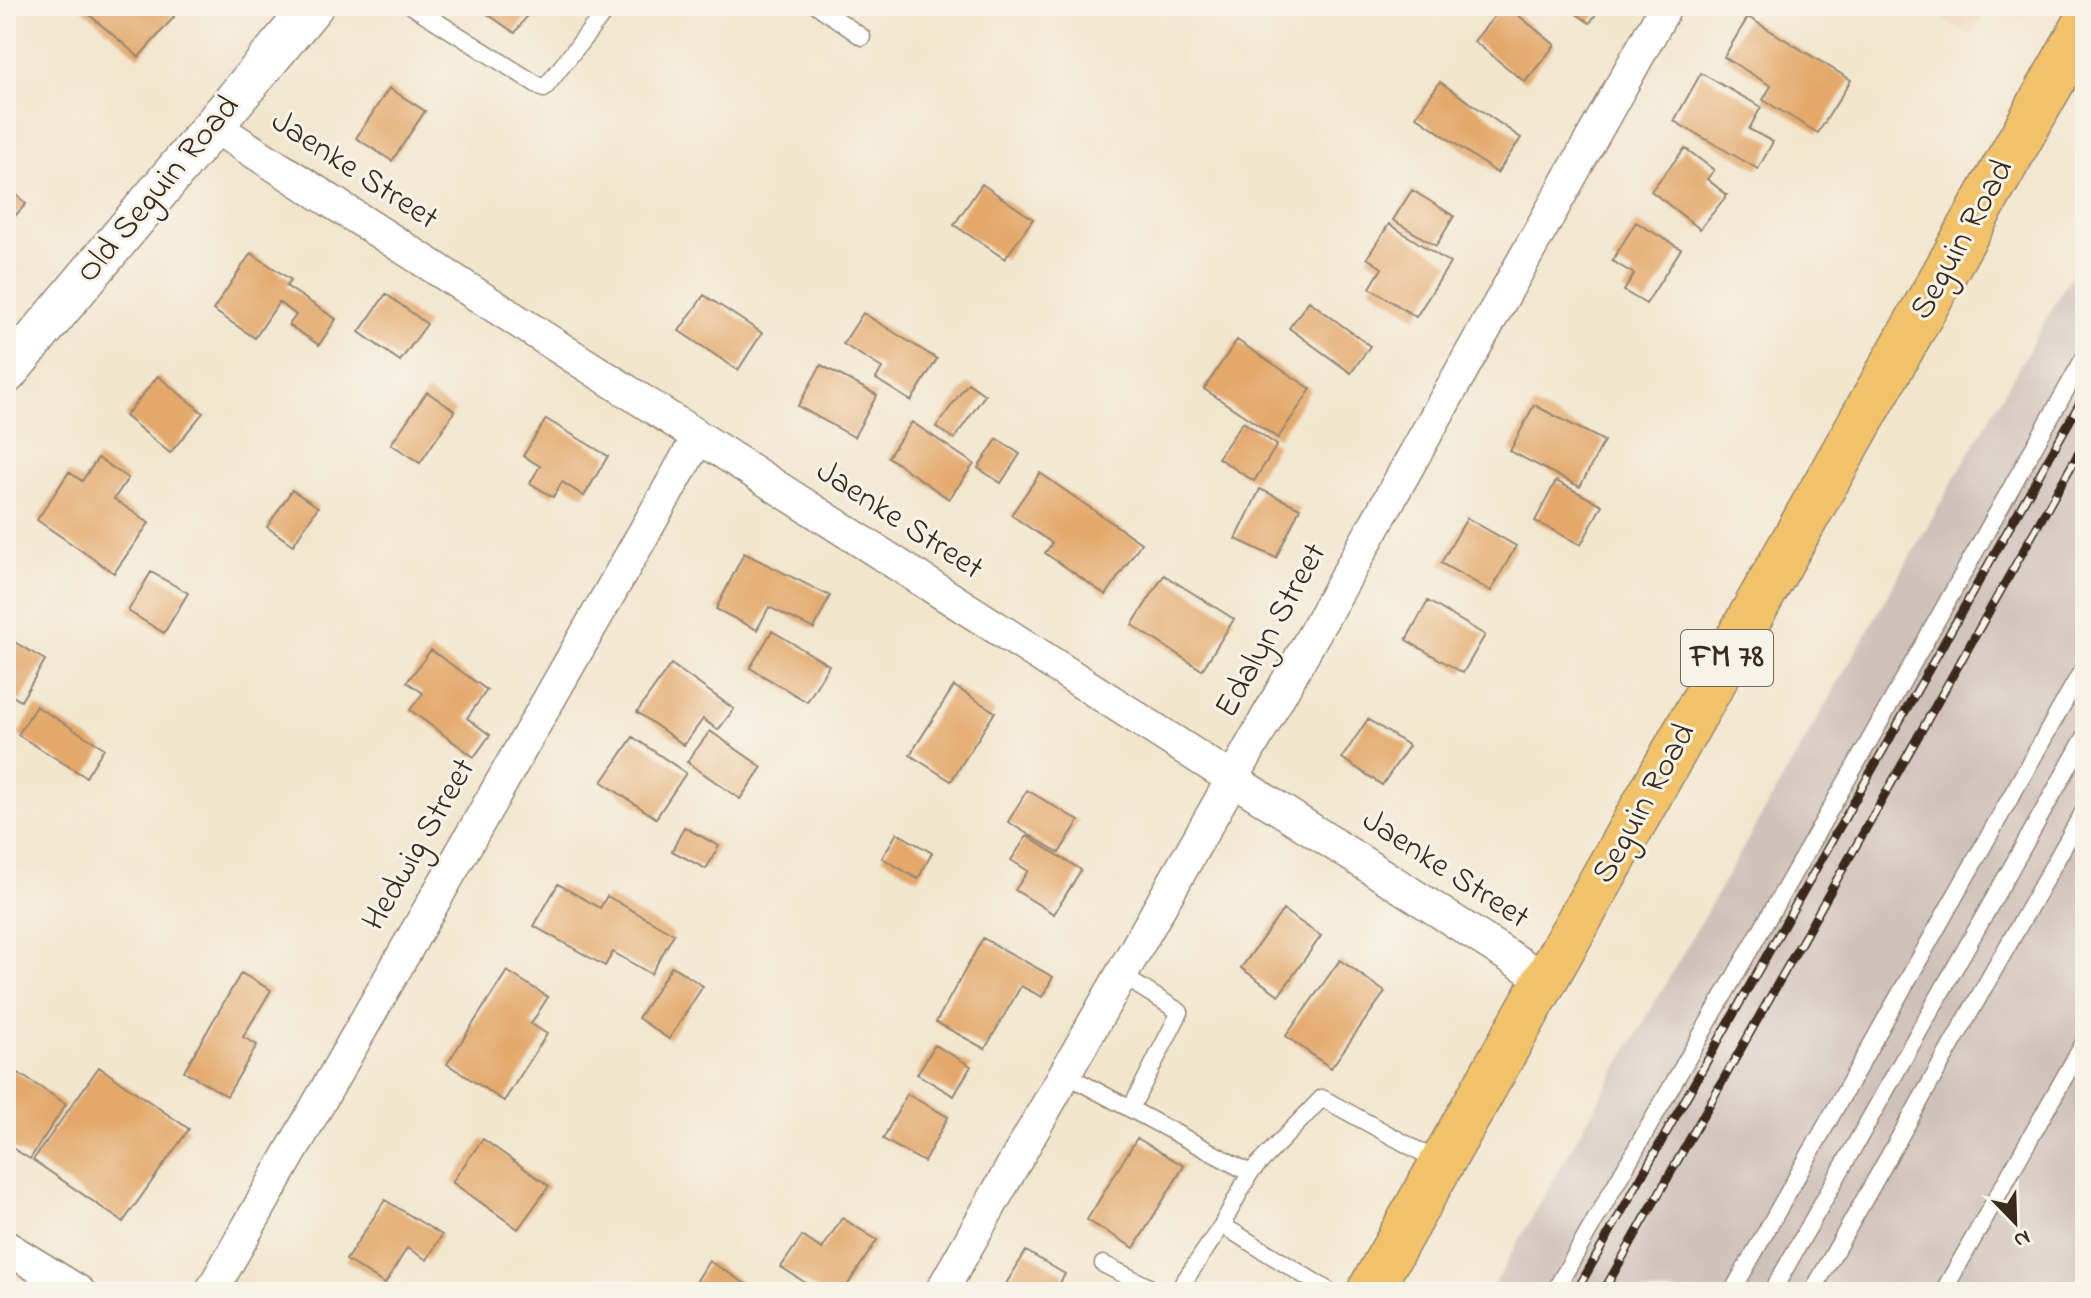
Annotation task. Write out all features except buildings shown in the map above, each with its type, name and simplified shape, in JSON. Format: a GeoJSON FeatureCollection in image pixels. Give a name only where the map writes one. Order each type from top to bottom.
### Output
{"type":"FeatureCollection","features":[{"type":"Feature","properties":{"kind":"main road","name":"Seguin Road"},"geometry":{"type":"LineString","coordinates":[[1369,1292],[2085,24]]}},
{"type":"Feature","properties":{"kind":"street","name":"Old Seguin Road"},"geometry":{"type":"LineString","coordinates":[[6,374],[313,6]]}},
{"type":"Feature","properties":{"kind":"street","name":"Edalyn Street"},"geometry":{"type":"LineString","coordinates":[[941,1292],[1666,6]]}},
{"type":"Feature","properties":{"kind":"street","name":"Jaenke Street"},"geometry":{"type":"LineString","coordinates":[[212,125],[1546,980]]}},
{"type":"Feature","properties":{"kind":"street","name":"Hedwig Street"},"geometry":{"type":"LineString","coordinates":[[211,1292],[698,438]]}},
{"type":"Feature","properties":{"kind":"street"},"geometry":{"type":"LineString","coordinates":[[6,1247],[79,1292]]}},
{"type":"Feature","properties":{"kind":"lane"},"geometry":{"type":"LineString","coordinates":[[412,6],[544,89],[609,6]]}},
{"type":"Feature","properties":{"kind":"lane"},"geometry":{"type":"LineString","coordinates":[[818,6],[862,37]]}},
{"type":"Feature","properties":{"kind":"lane"},"geometry":{"type":"LineString","coordinates":[[1554,1292],[2085,356]]}},
{"type":"Feature","properties":{"kind":"lane"},"geometry":{"type":"LineString","coordinates":[[1732,1292],[2085,665]]}},
{"type":"Feature","properties":{"kind":"lane"},"geometry":{"type":"LineString","coordinates":[[1772,1292],[2085,737]]}},
{"type":"Feature","properties":{"kind":"lane"},"geometry":{"type":"LineString","coordinates":[[1812,1292],[2085,809]]}},
{"type":"Feature","properties":{"kind":"lane"},"geometry":{"type":"LineString","coordinates":[[1121,975],[1180,1012],[1131,1108]]}},
{"type":"Feature","properties":{"kind":"lane"},"geometry":{"type":"LineString","coordinates":[[1943,1292],[2085,1041]]}},
{"type":"Feature","properties":{"kind":"lane"},"geometry":{"type":"LineString","coordinates":[[1065,1074],[1250,1173]]}},
{"type":"Feature","properties":{"kind":"lane"},"geometry":{"type":"LineString","coordinates":[[1177,1292],[1222,1225],[1250,1173],[1322,1098],[1442,1164]]}},
{"type":"Feature","properties":{"kind":"lane"},"geometry":{"type":"LineString","coordinates":[[1222,1225],[1331,1292]]}},
{"type":"Feature","properties":{"kind":"lane"},"geometry":{"type":"LineString","coordinates":[[1103,1264],[1159,1292]]}},
{"type":"Feature","properties":{"kind":"shaded area"},"geometry":{"type":"Polygon","coordinates":[[[1921,6],[1988,6],[1971,36],[1921,6]]]}},
{"type":"Feature","properties":{"kind":"shaded area"},"geometry":{"type":"Polygon","coordinates":[[[2085,251],[2085,1292],[1490,1292],[1540,1203],[2085,251]]]}},
{"type":"Feature","properties":{"kind":"railway"},"geometry":{"type":"LineString","coordinates":[[1576,1292],[2085,394]]}},
{"type":"Feature","properties":{"kind":"railway"},"geometry":{"type":"LineString","coordinates":[[1603,1292],[2085,442]]}}]}
